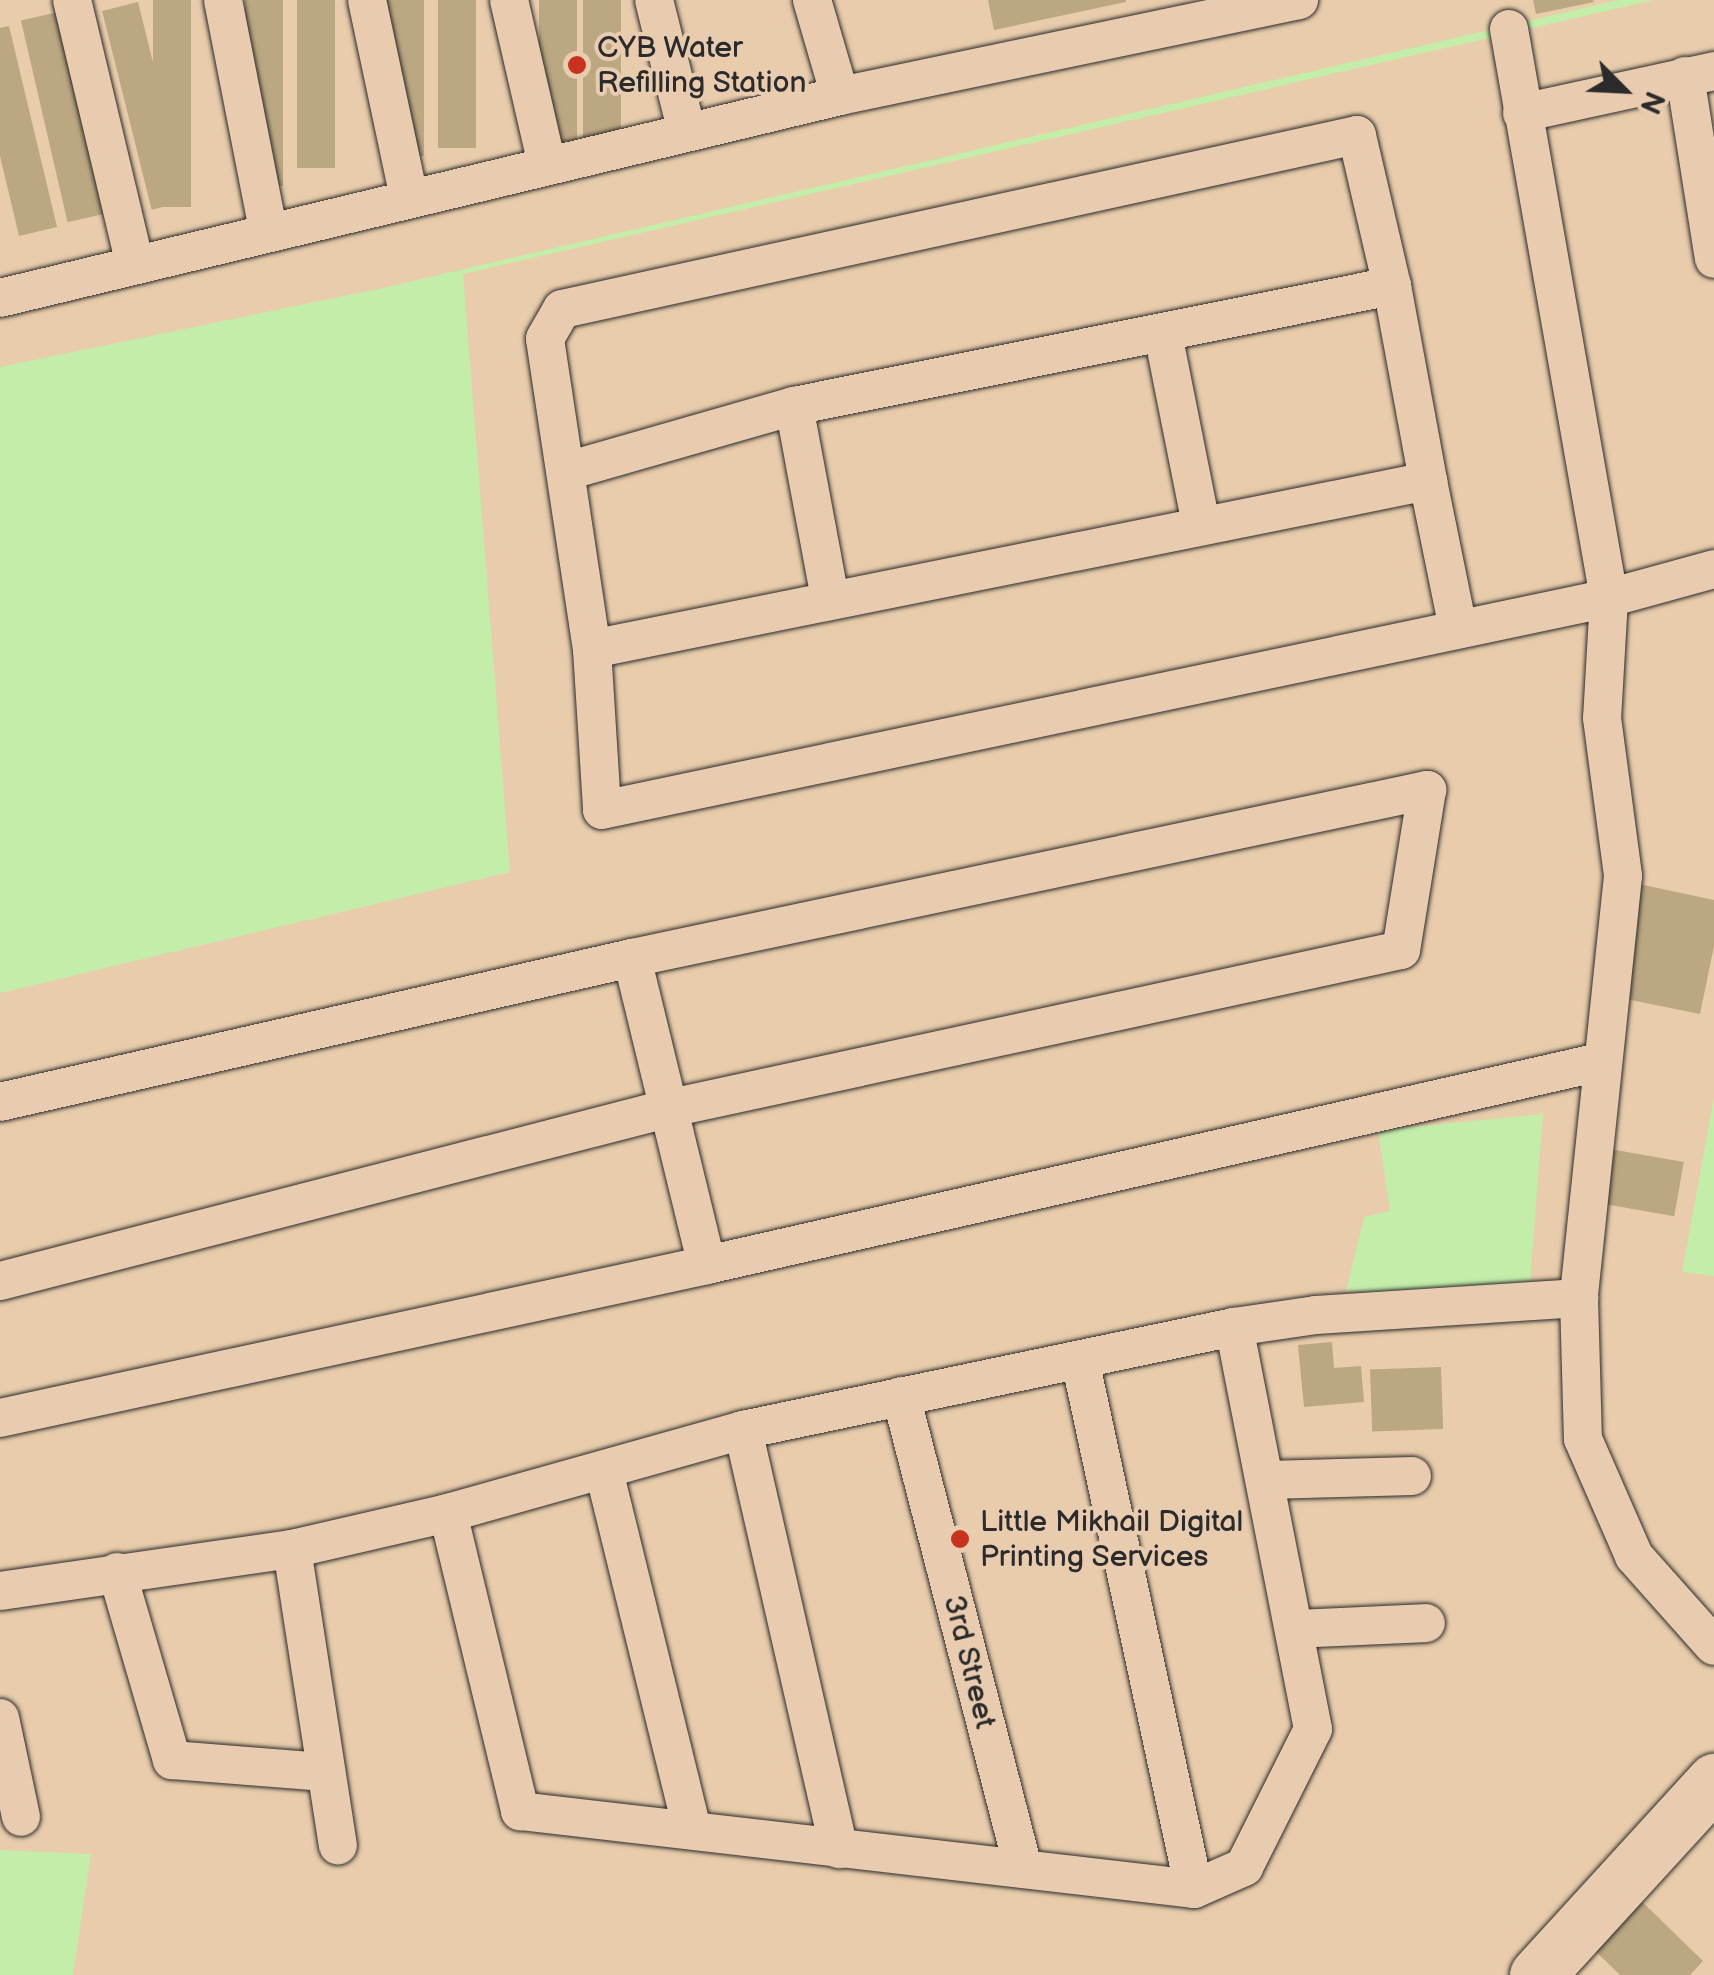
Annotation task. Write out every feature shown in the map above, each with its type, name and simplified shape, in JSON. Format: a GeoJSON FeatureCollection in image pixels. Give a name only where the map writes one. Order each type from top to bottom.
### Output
{"type":"FeatureCollection","features":[{"type":"Feature","properties":{"kind":"main road"},"geometry":{"type":"LineString","coordinates":[[1537,1975],[1714,1781]]}},
{"type":"Feature","properties":{"kind":"street"},"geometry":{"type":"LineString","coordinates":[[72,0],[134,264]]}},
{"type":"Feature","properties":{"kind":"street"},"geometry":{"type":"LineString","coordinates":[[223,0],[268,230]]}},
{"type":"Feature","properties":{"kind":"street"},"geometry":{"type":"LineString","coordinates":[[367,0],[409,197]]}},
{"type":"Feature","properties":{"kind":"street"},"geometry":{"type":"LineString","coordinates":[[509,0],[546,164]]}},
{"type":"Feature","properties":{"kind":"street"},"geometry":{"type":"LineString","coordinates":[[654,0],[687,132]]}},
{"type":"Feature","properties":{"kind":"street"},"geometry":{"type":"LineString","coordinates":[[812,0],[840,96]]}},
{"type":"Feature","properties":{"kind":"street"},"geometry":{"type":"LineString","coordinates":[[0,298],[268,230],[840,96],[1299,0]]}},
{"type":"Feature","properties":{"kind":"street"},"geometry":{"type":"LineString","coordinates":[[1509,29],[1609,598],[1602,718],[1622,876],[1600,1062],[1579,1298],[1583,1438],[1634,1556],[1714,1646]]}},
{"type":"Feature","properties":{"kind":"street"},"geometry":{"type":"LineString","coordinates":[[1522,114],[1699,74],[1714,259]]}},
{"type":"Feature","properties":{"kind":"street"},"geometry":{"type":"LineString","coordinates":[[1458,628],[1392,286],[1356,135],[562,308],[545,339],[592,649],[602,810],[1609,598],[1714,569]]}},
{"type":"Feature","properties":{"kind":"street"},"geometry":{"type":"LineString","coordinates":[[568,471],[794,406],[1392,286]]}},
{"type":"Feature","properties":{"kind":"street"},"geometry":{"type":"LineString","coordinates":[[1163,334],[1201,524]]}},
{"type":"Feature","properties":{"kind":"street"},"geometry":{"type":"LineString","coordinates":[[794,406],[830,599]]}},
{"type":"Feature","properties":{"kind":"street"},"geometry":{"type":"LineString","coordinates":[[592,649],[1428,481]]}},
{"type":"Feature","properties":{"kind":"street"},"geometry":{"type":"LineString","coordinates":[[0,1102],[632,958],[1428,790],[1401,950],[666,1109],[0,1281]]}},
{"type":"Feature","properties":{"kind":"street"},"geometry":{"type":"LineString","coordinates":[[632,958],[707,1266]]}},
{"type":"Feature","properties":{"kind":"street"},"geometry":{"type":"LineString","coordinates":[[0,1418],[707,1266],[1600,1062]]}},
{"type":"Feature","properties":{"kind":"street"},"geometry":{"type":"LineString","coordinates":[[0,1592],[292,1548],[448,1513],[743,1430],[1234,1326],[1316,1314],[1579,1298]]}},
{"type":"Feature","properties":{"kind":"street"},"geometry":{"type":"LineString","coordinates":[[448,1513],[520,1810],[1194,1889],[1244,1867],[1313,1729],[1268,1480],[1234,1326]]}},
{"type":"Feature","properties":{"kind":"street"},"geometry":{"type":"LineString","coordinates":[[1080,1360],[1194,1889]]}},
{"type":"Feature","properties":{"kind":"street","name":"3rd Street"},"geometry":{"type":"LineString","coordinates":[[901,1396],[1023,1870]]}},
{"type":"Feature","properties":{"kind":"street"},"geometry":{"type":"LineString","coordinates":[[743,1430],[839,1849]]}},
{"type":"Feature","properties":{"kind":"street"},"geometry":{"type":"LineString","coordinates":[[604,1471],[692,1828]]}},
{"type":"Feature","properties":{"kind":"street"},"geometry":{"type":"LineString","coordinates":[[1268,1480],[1412,1476]]}},
{"type":"Feature","properties":{"kind":"street"},"geometry":{"type":"LineString","coordinates":[[292,1548],[338,1845]]}},
{"type":"Feature","properties":{"kind":"street"},"geometry":{"type":"LineString","coordinates":[[117,1572],[172,1760],[326,1772]]}},
{"type":"Feature","properties":{"kind":"street"},"geometry":{"type":"LineString","coordinates":[[1294,1629],[1426,1623]]}},
{"type":"Feature","properties":{"kind":"street"},"geometry":{"type":"LineString","coordinates":[[0,1718],[21,1816]]}},
{"type":"Feature","properties":{"kind":"green space"},"geometry":{"type":"Polygon","coordinates":[[[1617,0],[1654,0],[463,274],[510,872],[0,993],[0,367],[383,288],[1617,0]]]}},
{"type":"Feature","properties":{"kind":"green space"},"geometry":{"type":"Polygon","coordinates":[[[1714,1097],[1714,1276],[1682,1272],[1714,1097]]]}},
{"type":"Feature","properties":{"kind":"green space"},"geometry":{"type":"Polygon","coordinates":[[[1543,1114],[1529,1295],[1346,1291],[1364,1217],[1390,1211],[1378,1130],[1543,1114]]]}},
{"type":"Feature","properties":{"kind":"green space"},"geometry":{"type":"Polygon","coordinates":[[[0,1850],[91,1854],[73,1975],[0,1975],[0,1850]]]}},
{"type":"Feature","properties":{"kind":"building"},"geometry":{"type":"Polygon","coordinates":[[[153,0],[191,0],[191,207],[153,207],[153,0]]]}},
{"type":"Feature","properties":{"kind":"building"},"geometry":{"type":"Polygon","coordinates":[[[245,0],[283,0],[283,186],[245,186],[245,0]]]}},
{"type":"Feature","properties":{"kind":"building"},"geometry":{"type":"Polygon","coordinates":[[[297,0],[335,0],[335,168],[297,168],[297,0]]]}},
{"type":"Feature","properties":{"kind":"building"},"geometry":{"type":"Polygon","coordinates":[[[386,0],[424,0],[424,156],[386,156],[386,0]]]}},
{"type":"Feature","properties":{"kind":"building"},"geometry":{"type":"Polygon","coordinates":[[[438,0],[476,0],[476,148],[438,148],[438,0]]]}},
{"type":"Feature","properties":{"kind":"building"},"geometry":{"type":"Polygon","coordinates":[[[539,0],[577,0],[577,148],[539,148],[539,0]]]}},
{"type":"Feature","properties":{"kind":"building"},"geometry":{"type":"Polygon","coordinates":[[[583,0],[621,0],[621,138],[583,138],[583,0]]]}},
{"type":"Feature","properties":{"kind":"building"},"geometry":{"type":"Polygon","coordinates":[[[988,0],[1126,0],[1126,2],[994,30],[988,0]]]}},
{"type":"Feature","properties":{"kind":"building"},"geometry":{"type":"Polygon","coordinates":[[[1533,0],[1593,0],[1594,2],[1536,14],[1533,0]]]}},
{"type":"Feature","properties":{"kind":"building"},"geometry":{"type":"Polygon","coordinates":[[[138,2],[188,201],[152,210],[102,11],[138,2]]]}},
{"type":"Feature","properties":{"kind":"building"},"geometry":{"type":"Polygon","coordinates":[[[58,12],[105,214],[68,222],[21,21],[58,12]]]}},
{"type":"Feature","properties":{"kind":"building"},"geometry":{"type":"Polygon","coordinates":[[[9,26],[57,227],[19,236],[0,156],[0,28],[9,26]]]}},
{"type":"Feature","properties":{"kind":"building"},"geometry":{"type":"Polygon","coordinates":[[[1639,884],[1714,900],[1714,946],[1700,1014],[1616,997],[1639,884]]]}},
{"type":"Feature","properties":{"kind":"building"},"geometry":{"type":"Polygon","coordinates":[[[1604,1148],[1684,1162],[1674,1216],[1594,1202],[1604,1148]]]}},
{"type":"Feature","properties":{"kind":"building"},"geometry":{"type":"Polygon","coordinates":[[[1332,1342],[1334,1368],[1361,1366],[1364,1402],[1304,1407],[1298,1345],[1332,1342]]]}},
{"type":"Feature","properties":{"kind":"building"},"geometry":{"type":"Polygon","coordinates":[[[1441,1367],[1443,1429],[1372,1431],[1370,1369],[1441,1367]]]}},
{"type":"Feature","properties":{"kind":"building"},"geometry":{"type":"Polygon","coordinates":[[[1628,1888],[1703,1961],[1690,1975],[1620,1975],[1581,1937],[1628,1888]]]}},
{"type":"Feature","properties":{"kind":"place","name":"CYB Water Refilling Station"},"geometry":{"type":"Point","coordinates":[577,65]}},
{"type":"Feature","properties":{"kind":"place","name":"Little Mikhail Digital Printing Services"},"geometry":{"type":"Point","coordinates":[960,1539]}}]}
